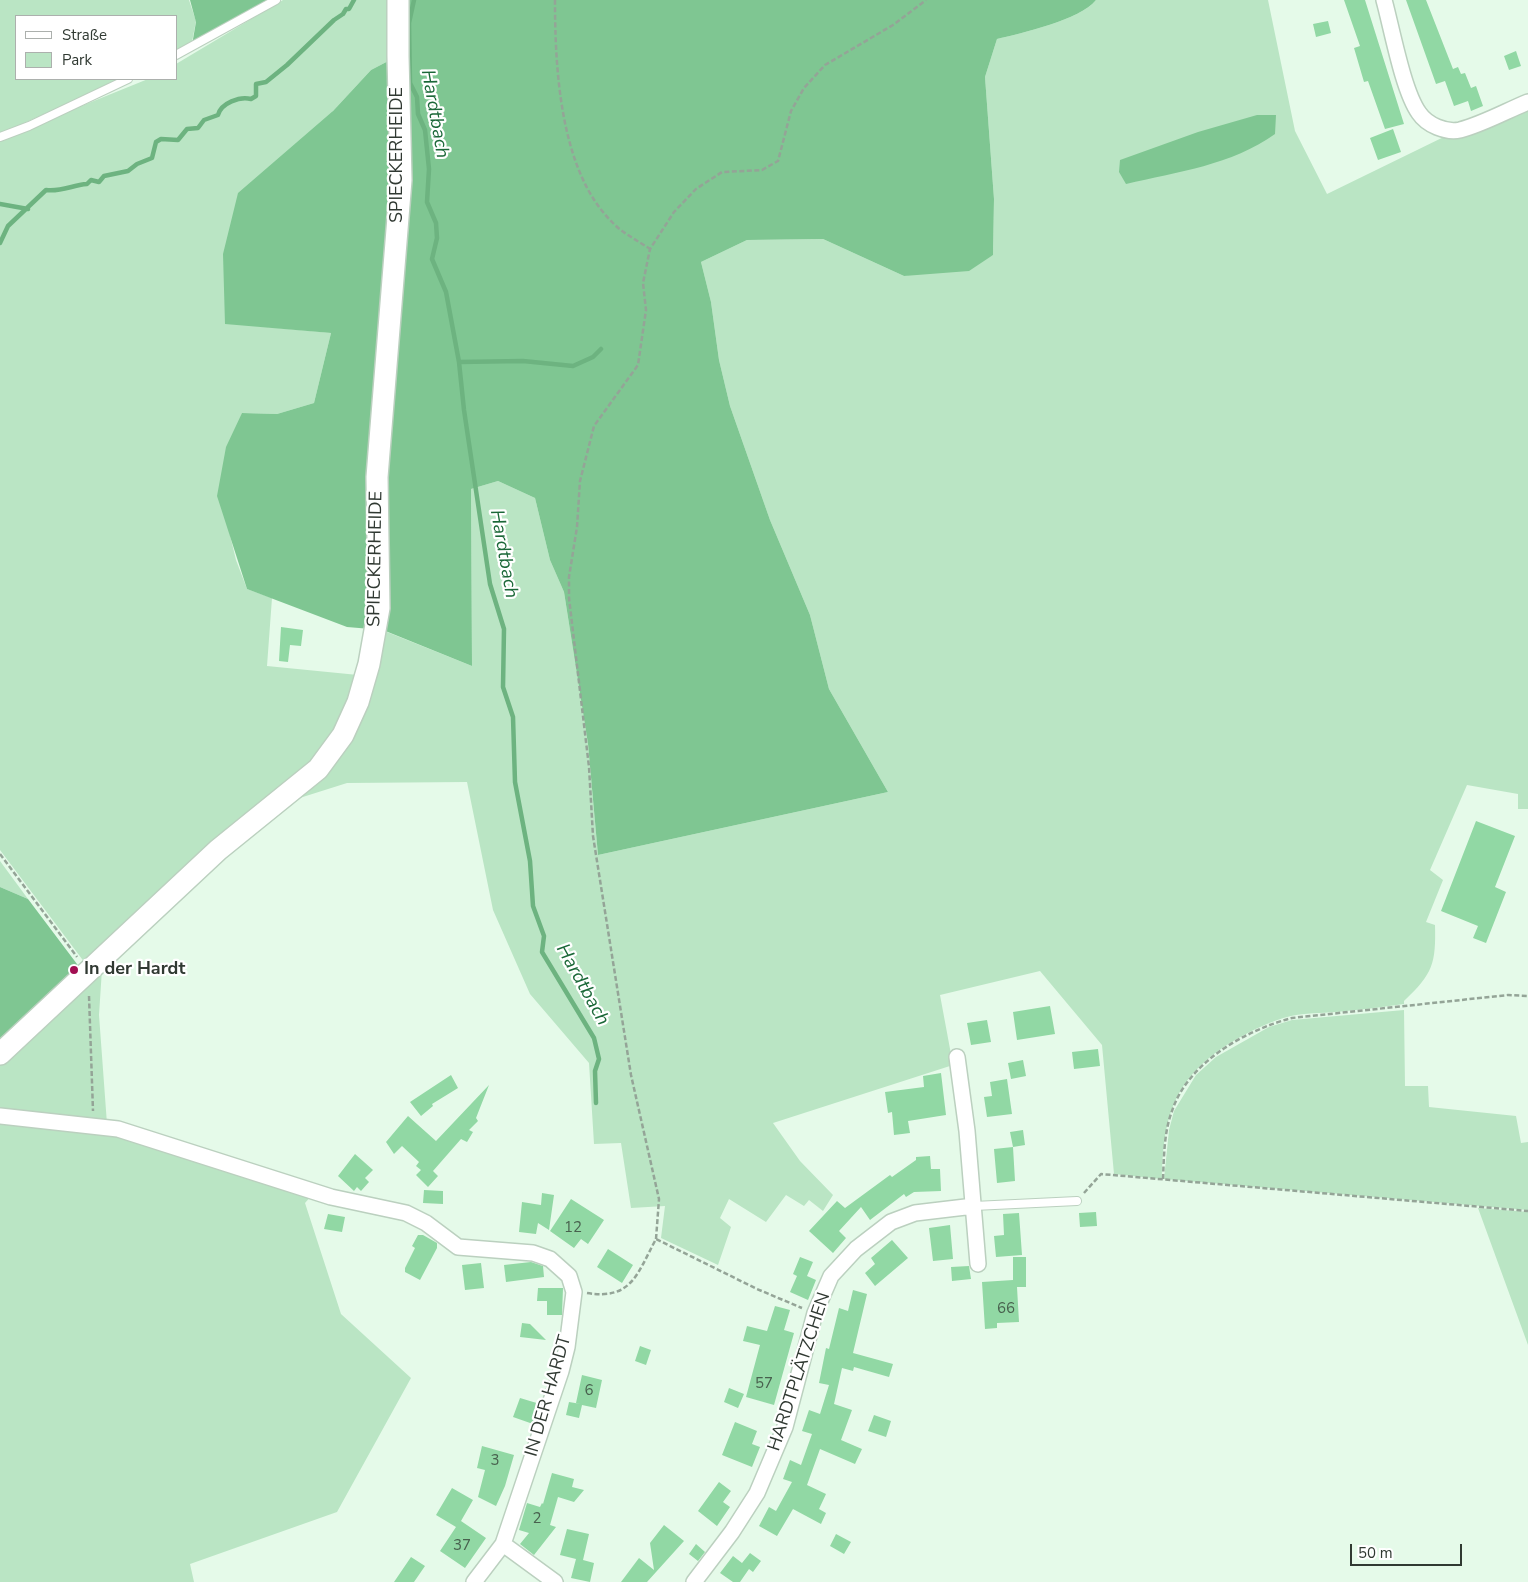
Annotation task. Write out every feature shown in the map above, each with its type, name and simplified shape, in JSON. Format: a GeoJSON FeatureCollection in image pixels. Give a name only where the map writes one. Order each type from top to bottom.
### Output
{"type":"FeatureCollection","features":[{"type":"Feature","properties":{"kind":"main road","name":"SPIECKERHEIDE"},"geometry":{"type":"LineString","coordinates":[[0,1054],[218,850],[318,769],[343,735],[358,702],[369,664],[379,608],[377,477],[401,180],[398,0]]}},
{"type":"Feature","properties":{"kind":"street"},"geometry":{"type":"LineString","coordinates":[[1384,0],[1410,93],[1416,108],[1426,120],[1440,128],[1459,130],[1528,102]]}},
{"type":"Feature","properties":{"kind":"street"},"geometry":{"type":"LineString","coordinates":[[957,1057],[974,1206],[978,1264]]}},
{"type":"Feature","properties":{"kind":"street"},"geometry":{"type":"LineString","coordinates":[[0,1116],[118,1129],[331,1197],[406,1213],[426,1224],[458,1248],[541,1254],[560,1266],[569,1276],[574,1292]]}},
{"type":"Feature","properties":{"kind":"street","name":"HARDTPLÄTZCHEN"},"geometry":{"type":"LineString","coordinates":[[694,1582],[732,1532],[757,1493],[785,1427],[815,1313],[831,1276],[856,1249],[891,1222],[915,1213],[974,1206]]}},
{"type":"Feature","properties":{"kind":"street","name":"IN DER HARDT"},"geometry":{"type":"LineString","coordinates":[[503,1544],[561,1371],[567,1347],[574,1292]]}},
{"type":"Feature","properties":{"kind":"street"},"geometry":{"type":"LineString","coordinates":[[474,1582],[503,1544],[555,1582]]}},
{"type":"Feature","properties":{"kind":"lane"},"geometry":{"type":"LineString","coordinates":[[178,54],[276,0]]}},
{"type":"Feature","properties":{"kind":"lane"},"geometry":{"type":"LineString","coordinates":[[0,138],[126,80]]}},
{"type":"Feature","properties":{"kind":"lane"},"geometry":{"type":"LineString","coordinates":[[974,1206],[1077,1201]]}},
{"type":"Feature","properties":{"kind":"path"},"geometry":{"type":"LineString","coordinates":[[555,0],[555,29],[564,116],[576,163],[585,184],[613,224],[650,248]]}},
{"type":"Feature","properties":{"kind":"path"},"geometry":{"type":"LineString","coordinates":[[574,1292],[611,1295],[624,1290],[656,1239],[659,1199],[631,1075],[593,836],[589,767],[569,598],[569,577],[577,527],[580,481],[594,426],[638,365],[646,310],[643,283],[650,248],[674,212],[696,189],[722,172],[762,170],[778,161],[791,111],[804,88],[825,64],[893,25],[926,0]]}},
{"type":"Feature","properties":{"kind":"path"},"geometry":{"type":"LineString","coordinates":[[0,854],[88,972],[93,1125]]}},
{"type":"Feature","properties":{"kind":"path"},"geometry":{"type":"LineString","coordinates":[[1163,1180],[1167,1129],[1172,1110],[1181,1092],[1195,1073],[1216,1055],[1269,1024],[1292,1018],[1508,995],[1528,996]]}},
{"type":"Feature","properties":{"kind":"path"},"geometry":{"type":"LineString","coordinates":[[1077,1201],[1101,1174],[1528,1211]]}},
{"type":"Feature","properties":{"kind":"path"},"geometry":{"type":"LineString","coordinates":[[656,1239],[757,1289],[815,1313]]}},
{"type":"Feature","properties":{"kind":"green space"},"geometry":{"type":"Polygon","coordinates":[[[0,0],[189,0],[196,21],[192,42],[178,52],[178,15],[15,15],[15,80],[119,80],[0,134],[0,0]]]}},
{"type":"Feature","properties":{"kind":"green space"},"geometry":{"type":"Polygon","coordinates":[[[190,0],[269,0],[192,45],[196,22],[190,0]]]}},
{"type":"Feature","properties":{"kind":"green space"},"geometry":{"type":"Polygon","coordinates":[[[283,0],[395,0],[394,58],[371,70],[333,111],[225,323],[331,333],[314,403],[277,414],[242,413],[229,531],[236,560],[247,589],[272,598],[267,666],[358,675],[348,703],[325,750],[88,967],[0,850],[0,139],[146,80],[178,80],[178,63],[283,0]]]}},
{"type":"Feature","properties":{"kind":"green space"},"geometry":{"type":"Polygon","coordinates":[[[409,0],[1096,0],[1077,14],[1064,20],[997,39],[985,77],[994,199],[993,255],[969,271],[904,276],[823,239],[747,240],[701,262],[711,302],[719,360],[730,406],[770,520],[810,615],[829,689],[888,792],[598,855],[588,744],[564,592],[550,560],[535,498],[498,481],[471,489],[472,666],[383,630],[347,627],[247,589],[217,496],[226,447],[242,413],[277,414],[314,403],[331,333],[225,324],[223,254],[238,193],[333,111],[371,70],[394,58],[409,0]]]}},
{"type":"Feature","properties":{"kind":"green space"},"geometry":{"type":"Polygon","coordinates":[[[1096,0],[1268,0],[1295,131],[1327,194],[1456,131],[1528,108],[1528,809],[1518,809],[1518,794],[1467,785],[1430,870],[1443,880],[1426,922],[1435,925],[1435,949],[1431,967],[1421,983],[1404,1001],[1404,1004],[1291,1016],[1255,1029],[1215,1053],[1186,1082],[1177,1098],[1170,1115],[1166,1134],[1162,1179],[1114,1174],[1102,1045],[1040,971],[940,995],[953,1065],[773,1123],[800,1161],[833,1195],[823,1211],[809,1200],[804,1206],[786,1195],[766,1222],[729,1199],[720,1218],[731,1227],[718,1265],[661,1238],[665,1206],[631,1208],[621,1143],[594,1144],[589,1063],[530,994],[493,910],[467,782],[347,783],[287,802],[324,772],[382,630],[472,666],[471,489],[498,481],[535,498],[550,560],[564,592],[588,744],[598,855],[888,792],[829,689],[810,615],[770,520],[730,406],[719,360],[711,302],[701,262],[747,240],[823,239],[904,276],[993,255],[994,199],[985,77],[997,39],[1064,20],[1077,14],[1096,0]]]}},
{"type":"Feature","properties":{"kind":"green space"},"geometry":{"type":"Polygon","coordinates":[[[1257,115],[1276,115],[1275,134],[1241,153],[1204,166],[1126,184],[1119,172],[1120,160],[1198,132],[1257,115]]]}},
{"type":"Feature","properties":{"kind":"green space"},"geometry":{"type":"Polygon","coordinates":[[[0,861],[28,899],[0,887],[0,861]]]}},
{"type":"Feature","properties":{"kind":"green space"},"geometry":{"type":"Polygon","coordinates":[[[0,887],[28,899],[80,968],[0,1043],[0,887]]]}},
{"type":"Feature","properties":{"kind":"green space"},"geometry":{"type":"Polygon","coordinates":[[[102,969],[99,1015],[107,1124],[0,1112],[0,1061],[102,969]]]}},
{"type":"Feature","properties":{"kind":"green space"},"geometry":{"type":"Polygon","coordinates":[[[1404,1010],[1405,1086],[1428,1086],[1429,1107],[1516,1116],[1521,1143],[1528,1142],[1528,1210],[1164,1179],[1169,1130],[1174,1111],[1196,1075],[1216,1057],[1269,1027],[1292,1020],[1404,1010]]]}},
{"type":"Feature","properties":{"kind":"green space"},"geometry":{"type":"Polygon","coordinates":[[[0,1119],[91,1127],[313,1194],[305,1203],[341,1314],[411,1378],[337,1512],[190,1564],[194,1582],[0,1582],[0,1119]]]}},
{"type":"Feature","properties":{"kind":"green space"},"geometry":{"type":"Polygon","coordinates":[[[1478,1208],[1528,1212],[1528,1345],[1478,1208]]]}},
{"type":"Feature","properties":{"kind":"building"},"geometry":{"type":"Polygon","coordinates":[[[1344,0],[1365,0],[1404,124],[1385,129],[1368,81],[1364,82],[1354,48],[1360,46],[1344,0]]]}},
{"type":"Feature","properties":{"kind":"building"},"geometry":{"type":"Polygon","coordinates":[[[1406,0],[1426,0],[1453,69],[1458,67],[1461,74],[1465,73],[1471,88],[1476,86],[1483,106],[1471,111],[1468,101],[1454,106],[1445,81],[1436,84],[1406,0]]]}},
{"type":"Feature","properties":{"kind":"building"},"geometry":{"type":"Polygon","coordinates":[[[1328,21],[1331,33],[1316,37],[1313,24],[1328,21]]]}},
{"type":"Feature","properties":{"kind":"building"},"geometry":{"type":"Polygon","coordinates":[[[1516,51],[1521,66],[1509,70],[1504,56],[1516,51]]]}},
{"type":"Feature","properties":{"kind":"building"},"geometry":{"type":"Polygon","coordinates":[[[1393,129],[1401,152],[1378,160],[1370,138],[1393,129]]]}},
{"type":"Feature","properties":{"kind":"building"},"geometry":{"type":"Polygon","coordinates":[[[281,627],[303,630],[301,646],[290,645],[288,662],[279,661],[281,627]]]}},
{"type":"Feature","properties":{"kind":"building"},"geometry":{"type":"Polygon","coordinates":[[[1476,821],[1515,836],[1495,887],[1506,892],[1486,943],[1473,938],[1478,926],[1441,911],[1476,821]]]}},
{"type":"Feature","properties":{"kind":"building"},"geometry":{"type":"Polygon","coordinates":[[[1050,1006],[1055,1034],[1017,1040],[1013,1012],[1050,1006]]]}},
{"type":"Feature","properties":{"kind":"building"},"geometry":{"type":"Polygon","coordinates":[[[987,1020],[991,1042],[971,1045],[967,1023],[987,1020]]]}},
{"type":"Feature","properties":{"kind":"building"},"geometry":{"type":"Polygon","coordinates":[[[1098,1049],[1100,1066],[1074,1069],[1072,1052],[1098,1049]]]}},
{"type":"Feature","properties":{"kind":"building"},"geometry":{"type":"Polygon","coordinates":[[[1023,1060],[1026,1076],[1011,1079],[1008,1063],[1023,1060]]]}},
{"type":"Feature","properties":{"kind":"building"},"geometry":{"type":"Polygon","coordinates":[[[941,1073],[946,1115],[908,1121],[910,1133],[894,1135],[892,1112],[888,1113],[885,1092],[924,1087],[923,1076],[941,1073]]]}},
{"type":"Feature","properties":{"kind":"building"},"geometry":{"type":"Polygon","coordinates":[[[451,1075],[458,1088],[432,1104],[433,1106],[421,1116],[410,1102],[451,1075]]]}},
{"type":"Feature","properties":{"kind":"building"},"geometry":{"type":"Polygon","coordinates":[[[1007,1079],[1012,1114],[987,1117],[984,1097],[992,1096],[990,1082],[1007,1079]]]}},
{"type":"Feature","properties":{"kind":"building"},"geometry":{"type":"Polygon","coordinates":[[[489,1085],[476,1118],[478,1121],[469,1130],[473,1132],[467,1142],[461,1139],[433,1171],[438,1176],[428,1187],[416,1175],[421,1170],[416,1166],[419,1162],[402,1146],[394,1154],[386,1142],[408,1116],[436,1141],[489,1085]]]}},
{"type":"Feature","properties":{"kind":"building"},"geometry":{"type":"Polygon","coordinates":[[[1023,1130],[1025,1145],[1013,1147],[1010,1132],[1023,1130]]]}},
{"type":"Feature","properties":{"kind":"building"},"geometry":{"type":"Polygon","coordinates":[[[1013,1147],[1015,1181],[997,1183],[994,1149],[1013,1147]]]}},
{"type":"Feature","properties":{"kind":"building"},"geometry":{"type":"Polygon","coordinates":[[[355,1154],[373,1170],[365,1178],[369,1182],[361,1191],[357,1187],[354,1191],[338,1176],[355,1154]]]}},
{"type":"Feature","properties":{"kind":"building"},"geometry":{"type":"Polygon","coordinates":[[[930,1156],[931,1169],[940,1169],[941,1191],[914,1192],[906,1197],[904,1194],[870,1220],[861,1207],[839,1231],[846,1238],[833,1253],[809,1231],[837,1201],[845,1208],[890,1175],[892,1177],[916,1160],[916,1157],[930,1156]]]}},
{"type":"Feature","properties":{"kind":"building"},"geometry":{"type":"Polygon","coordinates":[[[424,1190],[443,1191],[443,1204],[423,1203],[424,1190]]]}},
{"type":"Feature","properties":{"kind":"building"},"geometry":{"type":"Polygon","coordinates":[[[542,1193],[554,1195],[549,1230],[538,1223],[536,1234],[519,1232],[522,1202],[541,1205],[542,1193]]]}},
{"type":"Feature","properties":{"kind":"building"},"geometry":{"type":"Polygon","coordinates":[[[571,1199],[604,1220],[588,1244],[581,1239],[574,1248],[550,1231],[571,1199]]]}},
{"type":"Feature","properties":{"kind":"building"},"geometry":{"type":"Polygon","coordinates":[[[1096,1212],[1097,1226],[1080,1227],[1079,1213],[1096,1212]]]}},
{"type":"Feature","properties":{"kind":"building"},"geometry":{"type":"Polygon","coordinates":[[[1019,1213],[1022,1255],[996,1257],[994,1236],[1004,1235],[1003,1214],[1019,1213]]]}},
{"type":"Feature","properties":{"kind":"building"},"geometry":{"type":"Polygon","coordinates":[[[328,1214],[345,1217],[342,1232],[324,1229],[328,1214]]]}},
{"type":"Feature","properties":{"kind":"building"},"geometry":{"type":"Polygon","coordinates":[[[950,1225],[953,1259],[933,1261],[929,1228],[950,1225]]]}},
{"type":"Feature","properties":{"kind":"building"},"geometry":{"type":"Polygon","coordinates":[[[418,1235],[423,1235],[437,1243],[437,1248],[420,1280],[405,1272],[405,1268],[415,1248],[412,1246],[418,1235]]]}},
{"type":"Feature","properties":{"kind":"building"},"geometry":{"type":"Polygon","coordinates":[[[892,1240],[908,1258],[875,1286],[865,1273],[875,1264],[871,1258],[892,1240]]]}},
{"type":"Feature","properties":{"kind":"building"},"geometry":{"type":"Polygon","coordinates":[[[608,1249],[633,1265],[622,1283],[597,1267],[608,1249]]]}},
{"type":"Feature","properties":{"kind":"building"},"geometry":{"type":"Polygon","coordinates":[[[800,1257],[813,1262],[807,1276],[816,1280],[808,1300],[790,1292],[797,1276],[793,1274],[800,1257]]]}},
{"type":"Feature","properties":{"kind":"building"},"geometry":{"type":"Polygon","coordinates":[[[1013,1257],[1026,1257],[1026,1287],[1017,1287],[1019,1322],[997,1323],[997,1328],[985,1329],[982,1282],[1013,1280],[1013,1257]]]}},
{"type":"Feature","properties":{"kind":"building"},"geometry":{"type":"Polygon","coordinates":[[[531,1262],[543,1266],[544,1277],[506,1282],[504,1265],[531,1262]]]}},
{"type":"Feature","properties":{"kind":"building"},"geometry":{"type":"Polygon","coordinates":[[[481,1263],[484,1288],[465,1290],[462,1265],[481,1263]]]}},
{"type":"Feature","properties":{"kind":"building"},"geometry":{"type":"Polygon","coordinates":[[[969,1266],[971,1279],[952,1281],[951,1267],[969,1266]]]}},
{"type":"Feature","properties":{"kind":"building"},"geometry":{"type":"Polygon","coordinates":[[[538,1288],[563,1288],[562,1315],[547,1315],[547,1301],[537,1301],[538,1288]]]}},
{"type":"Feature","properties":{"kind":"building"},"geometry":{"type":"Polygon","coordinates":[[[853,1290],[867,1294],[853,1353],[893,1364],[889,1377],[854,1367],[853,1371],[842,1368],[834,1404],[852,1410],[841,1440],[862,1449],[855,1464],[820,1449],[807,1485],[826,1494],[819,1509],[826,1513],[821,1524],[793,1509],[777,1536],[759,1526],[769,1507],[776,1511],[792,1482],[783,1479],[790,1460],[801,1465],[812,1434],[802,1431],[809,1410],[820,1414],[829,1385],[819,1383],[826,1348],[829,1349],[839,1308],[848,1311],[853,1290]]]}},
{"type":"Feature","properties":{"kind":"building"},"geometry":{"type":"Polygon","coordinates":[[[775,1306],[790,1310],[784,1330],[794,1333],[774,1405],[746,1397],[760,1345],[743,1341],[747,1326],[767,1331],[775,1306]]]}},
{"type":"Feature","properties":{"kind":"building"},"geometry":{"type":"Polygon","coordinates":[[[522,1323],[530,1324],[546,1340],[520,1337],[522,1323]]]}},
{"type":"Feature","properties":{"kind":"building"},"geometry":{"type":"Polygon","coordinates":[[[640,1346],[651,1350],[646,1365],[635,1361],[640,1346]]]}},
{"type":"Feature","properties":{"kind":"building"},"geometry":{"type":"Polygon","coordinates":[[[582,1375],[602,1380],[596,1408],[582,1405],[579,1418],[566,1415],[569,1402],[581,1404],[576,1403],[582,1375]]]}},
{"type":"Feature","properties":{"kind":"building"},"geometry":{"type":"Polygon","coordinates":[[[729,1388],[744,1394],[738,1408],[724,1402],[729,1388]]]}},
{"type":"Feature","properties":{"kind":"building"},"geometry":{"type":"Polygon","coordinates":[[[520,1398],[540,1404],[533,1424],[513,1417],[520,1398]]]}},
{"type":"Feature","properties":{"kind":"building"},"geometry":{"type":"Polygon","coordinates":[[[874,1415],[891,1421],[886,1437],[868,1431],[874,1415]]]}},
{"type":"Feature","properties":{"kind":"building"},"geometry":{"type":"Polygon","coordinates":[[[735,1422],[757,1431],[752,1444],[760,1447],[752,1467],[722,1455],[735,1422]]]}},
{"type":"Feature","properties":{"kind":"building"},"geometry":{"type":"Polygon","coordinates":[[[482,1446],[514,1455],[505,1486],[496,1506],[478,1497],[485,1470],[477,1468],[482,1446]]]}},
{"type":"Feature","properties":{"kind":"building"},"geometry":{"type":"Polygon","coordinates":[[[552,1473],[574,1479],[572,1487],[584,1490],[574,1502],[558,1497],[550,1525],[556,1527],[534,1555],[520,1544],[529,1533],[519,1530],[527,1503],[540,1507],[543,1504],[552,1473]]]}},
{"type":"Feature","properties":{"kind":"building"},"geometry":{"type":"Polygon","coordinates":[[[719,1482],[731,1491],[723,1502],[730,1507],[717,1526],[698,1511],[719,1482]]]}},
{"type":"Feature","properties":{"kind":"building"},"geometry":{"type":"Polygon","coordinates":[[[452,1488],[473,1500],[461,1521],[486,1538],[465,1568],[440,1551],[456,1527],[436,1515],[452,1488]]]}},
{"type":"Feature","properties":{"kind":"building"},"geometry":{"type":"Polygon","coordinates":[[[664,1525],[684,1541],[647,1582],[621,1582],[639,1558],[654,1570],[650,1543],[664,1525]]]}},
{"type":"Feature","properties":{"kind":"building"},"geometry":{"type":"Polygon","coordinates":[[[567,1529],[589,1534],[583,1560],[594,1563],[590,1582],[571,1578],[576,1559],[560,1555],[567,1529]]]}},
{"type":"Feature","properties":{"kind":"building"},"geometry":{"type":"Polygon","coordinates":[[[836,1534],[851,1542],[844,1554],[830,1546],[836,1534]]]}},
{"type":"Feature","properties":{"kind":"building"},"geometry":{"type":"Polygon","coordinates":[[[696,1544],[705,1552],[698,1561],[689,1554],[696,1544]]]}},
{"type":"Feature","properties":{"kind":"building"},"geometry":{"type":"Polygon","coordinates":[[[750,1553],[761,1561],[753,1572],[749,1569],[740,1582],[733,1582],[720,1573],[733,1556],[742,1563],[750,1553]]]}},
{"type":"Feature","properties":{"kind":"building"},"geometry":{"type":"Polygon","coordinates":[[[411,1557],[425,1566],[414,1582],[394,1582],[411,1557]]]}},
{"type":"Feature","properties":{"kind":"waterway"},"geometry":{"type":"LineString","coordinates":[[0,243],[8,226],[46,190],[57,190],[87,184],[91,180],[99,182],[104,176],[128,171],[137,164],[152,158],[156,142],[161,139],[178,140],[187,129],[198,128],[204,120],[218,115],[223,107],[232,101],[251,99],[256,96],[256,84],[266,82],[287,65],[334,20],[343,14],[346,9],[349,9],[354,0]]}},
{"type":"Feature","properties":{"kind":"waterway","name":"Hardtbach"},"geometry":{"type":"LineString","coordinates":[[414,0],[409,23],[410,83],[417,97],[418,114],[425,130],[429,169],[427,202],[436,223],[437,238],[432,259],[446,292],[459,362],[464,410],[490,584],[504,629],[503,687],[513,717],[515,782],[530,861],[533,906],[544,936],[542,952],[594,1038],[599,1059],[595,1071],[596,1103]]}},
{"type":"Feature","properties":{"kind":"waterway"},"geometry":{"type":"LineString","coordinates":[[0,204],[28,209]]}},
{"type":"Feature","properties":{"kind":"waterway"},"geometry":{"type":"LineString","coordinates":[[459,362],[523,361],[573,366],[593,357],[601,349]]}},
{"type":"Feature","properties":{"kind":"place","name":"In der Hardt"},"geometry":{"type":"Point","coordinates":[74,970]}}]}
